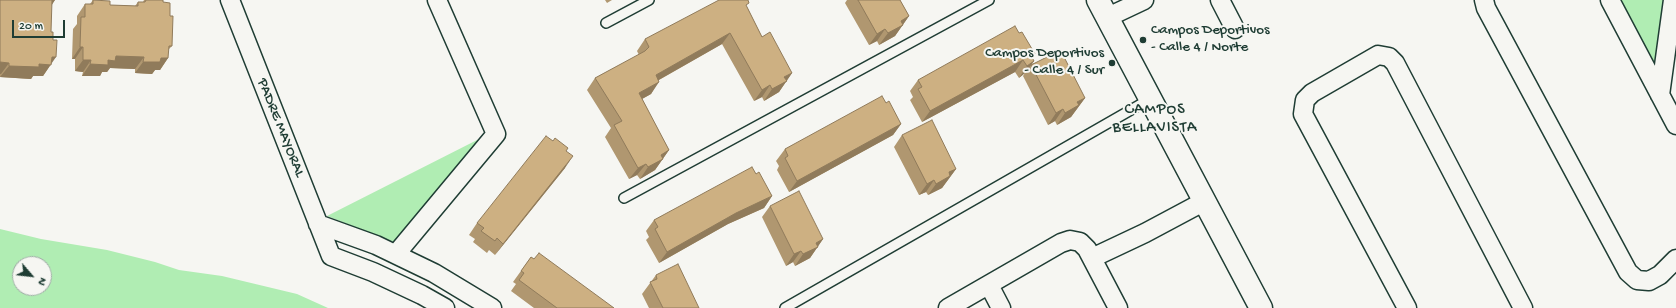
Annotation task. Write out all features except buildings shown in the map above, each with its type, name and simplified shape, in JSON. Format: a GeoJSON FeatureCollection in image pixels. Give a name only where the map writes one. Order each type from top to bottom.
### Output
{"type":"FeatureCollection","features":[{"type":"Feature","properties":{"kind":"street","name":"PADRE MAYORAL"},"geometry":{"type":"LineString","coordinates":[[230,0],[331,256],[380,275],[445,308]]}},
{"type":"Feature","properties":{"kind":"street"},"geometry":{"type":"LineString","coordinates":[[396,254],[496,134],[437,0]]}},
{"type":"Feature","properties":{"kind":"street"},"geometry":{"type":"LineString","coordinates":[[1144,0],[1103,8],[1261,308]]}},
{"type":"Feature","properties":{"kind":"street"},"geometry":{"type":"LineString","coordinates":[[1220,0],[1235,29]]}},
{"type":"Feature","properties":{"kind":"street"},"geometry":{"type":"LineString","coordinates":[[1484,0],[1486,8],[1628,272],[1637,280],[1649,281],[1660,275],[1676,259]]}},
{"type":"Feature","properties":{"kind":"street"},"geometry":{"type":"LineString","coordinates":[[1610,0],[1676,125]]}},
{"type":"Feature","properties":{"kind":"street"},"geometry":{"type":"LineString","coordinates":[[1660,95],[1673,0]]}},
{"type":"Feature","properties":{"kind":"street"},"geometry":{"type":"LineString","coordinates":[[1407,308],[1303,114],[1305,100],[1312,93],[1378,55],[1389,57],[1395,63],[1523,308]]}},
{"type":"Feature","properties":{"kind":"street"},"geometry":{"type":"LineString","coordinates":[[1092,258],[1145,233],[1205,201]]}},
{"type":"Feature","properties":{"kind":"street"},"geometry":{"type":"LineString","coordinates":[[318,224],[376,245],[396,254],[441,276],[492,308]]}},
{"type":"Feature","properties":{"kind":"street"},"geometry":{"type":"LineString","coordinates":[[948,308],[1066,241],[1080,242],[1092,258],[1118,308]]}},
{"type":"Feature","properties":{"kind":"street"},"geometry":{"type":"LineString","coordinates":[[989,285],[1000,308]]}},
{"type":"Feature","properties":{"kind":"lane"},"geometry":{"type":"LineString","coordinates":[[606,23],[648,0]]}},
{"type":"Feature","properties":{"kind":"lane"},"geometry":{"type":"LineString","coordinates":[[624,198],[989,0]]}},
{"type":"Feature","properties":{"kind":"lane"},"geometry":{"type":"LineString","coordinates":[[785,308],[1150,99]]}},
{"type":"Feature","properties":{"kind":"green space"},"geometry":{"type":"Polygon","coordinates":[[[1614,0],[1668,0],[1655,67],[1614,0]]]}},
{"type":"Feature","properties":{"kind":"green space"},"geometry":{"type":"Polygon","coordinates":[[[479,139],[394,242],[327,216],[479,139]]]}},
{"type":"Feature","properties":{"kind":"green space"},"geometry":{"type":"Polygon","coordinates":[[[0,229],[41,239],[107,250],[155,262],[179,270],[222,276],[297,294],[328,308],[0,308],[0,229]]]}},
{"type":"Feature","properties":{"kind":"place","name":"Campos Deportivos - Calle 4 / Norte"},"geometry":{"type":"Point","coordinates":[1143,40]}},
{"type":"Feature","properties":{"kind":"place","name":"Campos Deportivos - Calle 4 / Sur"},"geometry":{"type":"Point","coordinates":[1112,63]}},
{"type":"Feature","properties":{"kind":"district","name":"CAMPOS BELLAVISTA"},"geometry":{"type":"Point","coordinates":[1155,120]}}]}
